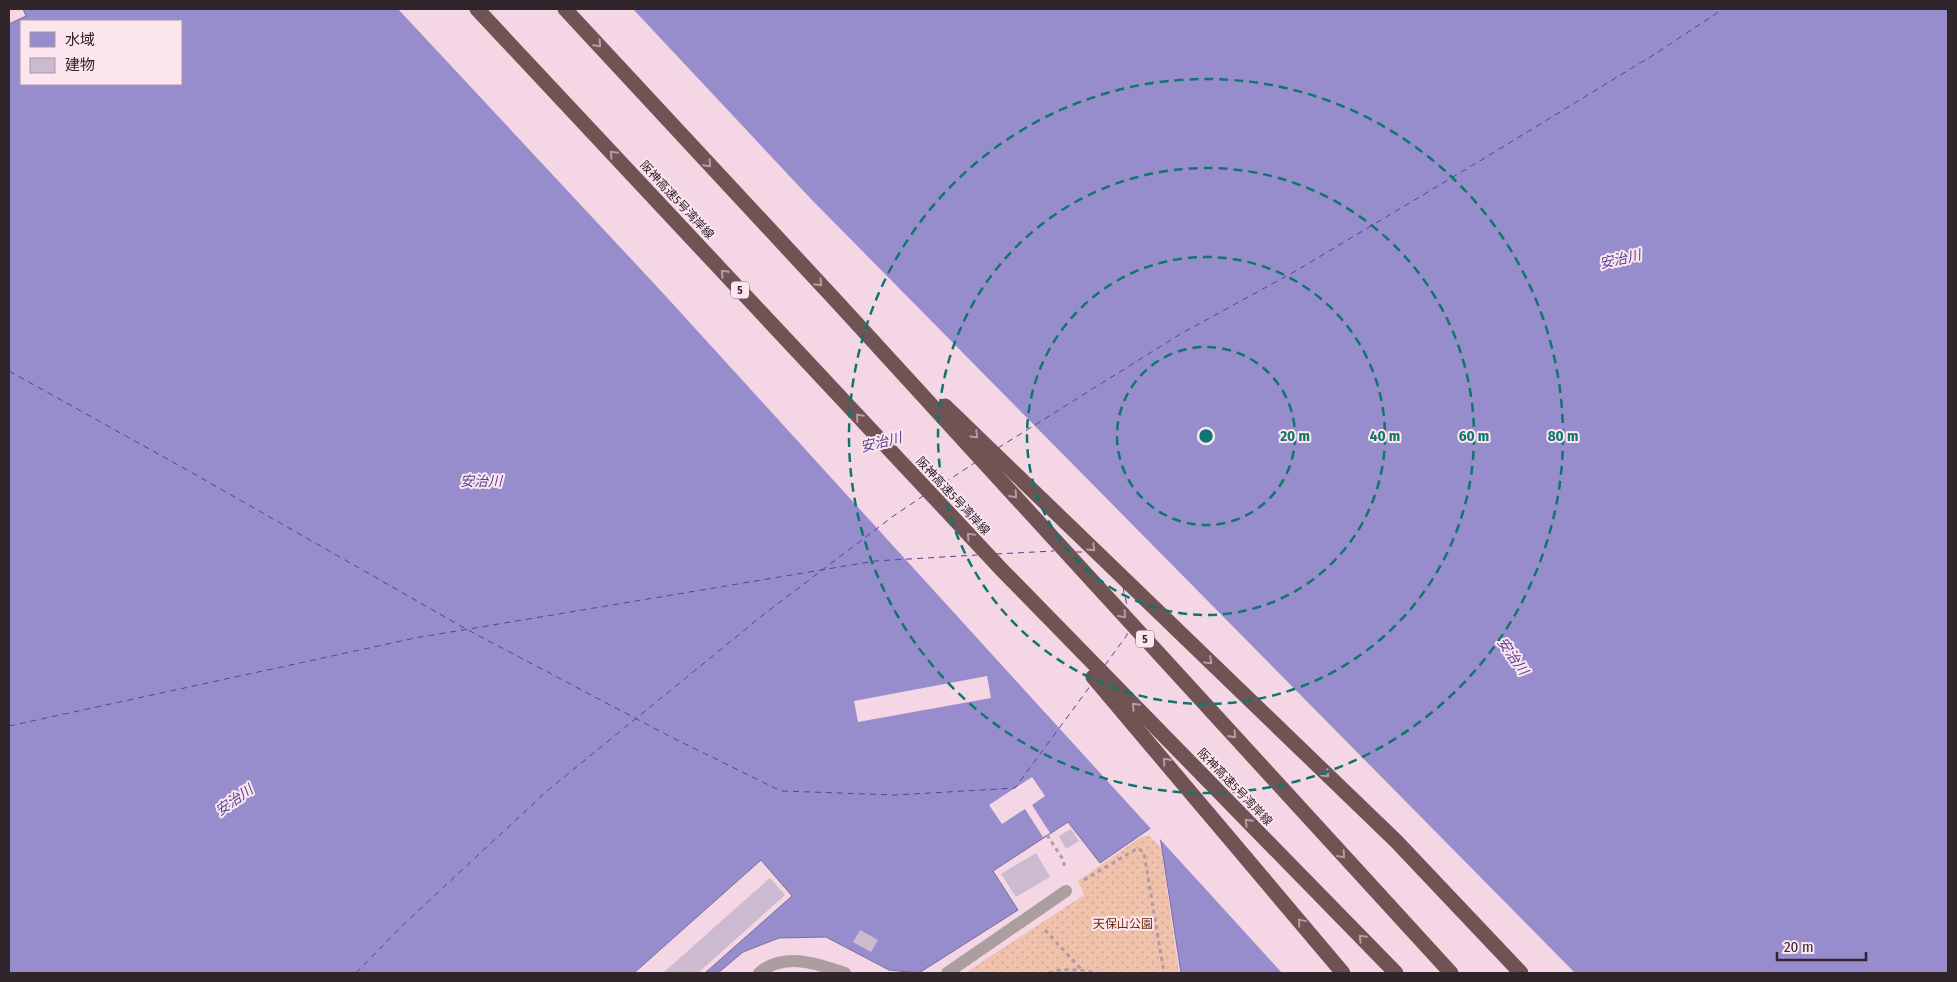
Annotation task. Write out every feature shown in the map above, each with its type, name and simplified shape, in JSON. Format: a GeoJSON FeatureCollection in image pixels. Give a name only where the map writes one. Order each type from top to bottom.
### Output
{"type":"FeatureCollection","features":[{"type":"Feature","properties":{"kind":"highway","name":"阪神高速5号湾岸線"},"geometry":{"type":"LineString","coordinates":[[477,9],[1003,571],[1396,973]]}},
{"type":"Feature","properties":{"kind":"highway","name":"5"},"geometry":{"type":"LineString","coordinates":[[565,9],[839,304],[1451,973]]}},
{"type":"Feature","properties":{"kind":"highway"},"geometry":{"type":"LineString","coordinates":[[839,304],[1396,841],[1521,973]]}},
{"type":"Feature","properties":{"kind":"highway"},"geometry":{"type":"LineString","coordinates":[[1003,571],[1198,798],[1343,973]]}},
{"type":"Feature","properties":{"kind":"lane"},"geometry":{"type":"LineString","coordinates":[[947,973],[1066,892]]}},
{"type":"Feature","properties":{"kind":"lane"},"geometry":{"type":"LineString","coordinates":[[759,973],[780,963],[798,960],[819,964],[845,973]]}},
{"type":"Feature","properties":{"kind":"path"},"geometry":{"type":"LineString","coordinates":[[1047,836],[1064,861],[1066,892],[1129,852],[1138,848],[1144,853],[1164,973]]}},
{"type":"Feature","properties":{"kind":"path"},"geometry":{"type":"LineString","coordinates":[[1031,915],[1082,970]]}},
{"type":"Feature","properties":{"kind":"path"},"geometry":{"type":"LineString","coordinates":[[1048,973],[1056,970],[1082,970],[1097,973]]}},
{"type":"Feature","properties":{"kind":"green space","name":"天保山公園"},"geometry":{"type":"Polygon","coordinates":[[[1150,836],[1161,848],[1179,973],[965,973],[1084,895],[1078,881],[1141,837],[1150,836]]]}},
{"type":"Feature","properties":{"kind":"water","name":"安治川"},"geometry":{"type":"Polygon","coordinates":[[[23,9],[1948,9],[1948,973],[1181,973],[1158,823],[1100,863],[1068,822],[993,871],[1018,910],[919,973],[889,970],[826,937],[779,938],[743,952],[718,973],[705,973],[792,896],[761,860],[634,973],[9,973],[9,24],[26,16],[23,9]]]}},
{"type":"Feature","properties":{"kind":"pier"},"geometry":{"type":"Polygon","coordinates":[[[398,9],[633,9],[811,199],[1575,973],[1282,973],[1158,837],[1156,827],[1152,830],[661,291],[398,9]]]}},
{"type":"Feature","properties":{"kind":"pier"},"geometry":{"type":"Polygon","coordinates":[[[987,676],[991,698],[858,722],[854,701],[987,676]]]}},
{"type":"Feature","properties":{"kind":"pier"},"geometry":{"type":"Polygon","coordinates":[[[1032,777],[1045,796],[1032,805],[1050,833],[1043,837],[1025,809],[1002,824],[989,805],[1032,777]]]}},
{"type":"Feature","properties":{"kind":"building"},"geometry":{"type":"Polygon","coordinates":[[[1071,829],[1079,841],[1066,849],[1059,836],[1071,829]]]}},
{"type":"Feature","properties":{"kind":"building"},"geometry":{"type":"Polygon","coordinates":[[[1036,853],[1050,877],[1016,897],[1001,874],[1036,853]]]}},
{"type":"Feature","properties":{"kind":"building"},"geometry":{"type":"Polygon","coordinates":[[[770,878],[785,895],[698,973],[663,973],[770,878]]]}},
{"type":"Feature","properties":{"kind":"building"},"geometry":{"type":"Polygon","coordinates":[[[860,930],[878,940],[871,952],[853,942],[860,930]]]}},
{"type":"Feature","properties":{"kind":"ferry route"},"geometry":{"type":"LineString","coordinates":[[998,448],[1182,333],[1294,272],[1483,159],[1655,54],[1723,9]]}},
{"type":"Feature","properties":{"kind":"ferry route"},"geometry":{"type":"LineString","coordinates":[[9,371],[466,629],[667,735],[781,791],[896,795],[1015,788],[1091,685]]}},
{"type":"Feature","properties":{"kind":"ferry route"},"geometry":{"type":"LineString","coordinates":[[935,489],[976,462]]}},
{"type":"Feature","properties":{"kind":"ferry route"},"geometry":{"type":"LineString","coordinates":[[356,973],[404,924],[547,791],[763,615],[892,517],[923,496]]}},
{"type":"Feature","properties":{"kind":"ferry route"},"geometry":{"type":"LineString","coordinates":[[996,554],[1054,551]]}},
{"type":"Feature","properties":{"kind":"ferry route"},"geometry":{"type":"LineString","coordinates":[[1076,552],[1087,552]]}},
{"type":"Feature","properties":{"kind":"ferry route"},"geometry":{"type":"LineString","coordinates":[[9,726],[415,638],[875,561],[977,555]]}},
{"type":"Feature","properties":{"kind":"ferry route"},"geometry":{"type":"LineString","coordinates":[[1123,587],[1128,610]]}},
{"type":"Feature","properties":{"kind":"ferry route"},"geometry":{"type":"LineString","coordinates":[[1105,665],[1127,635],[1127,629]]}}]}
